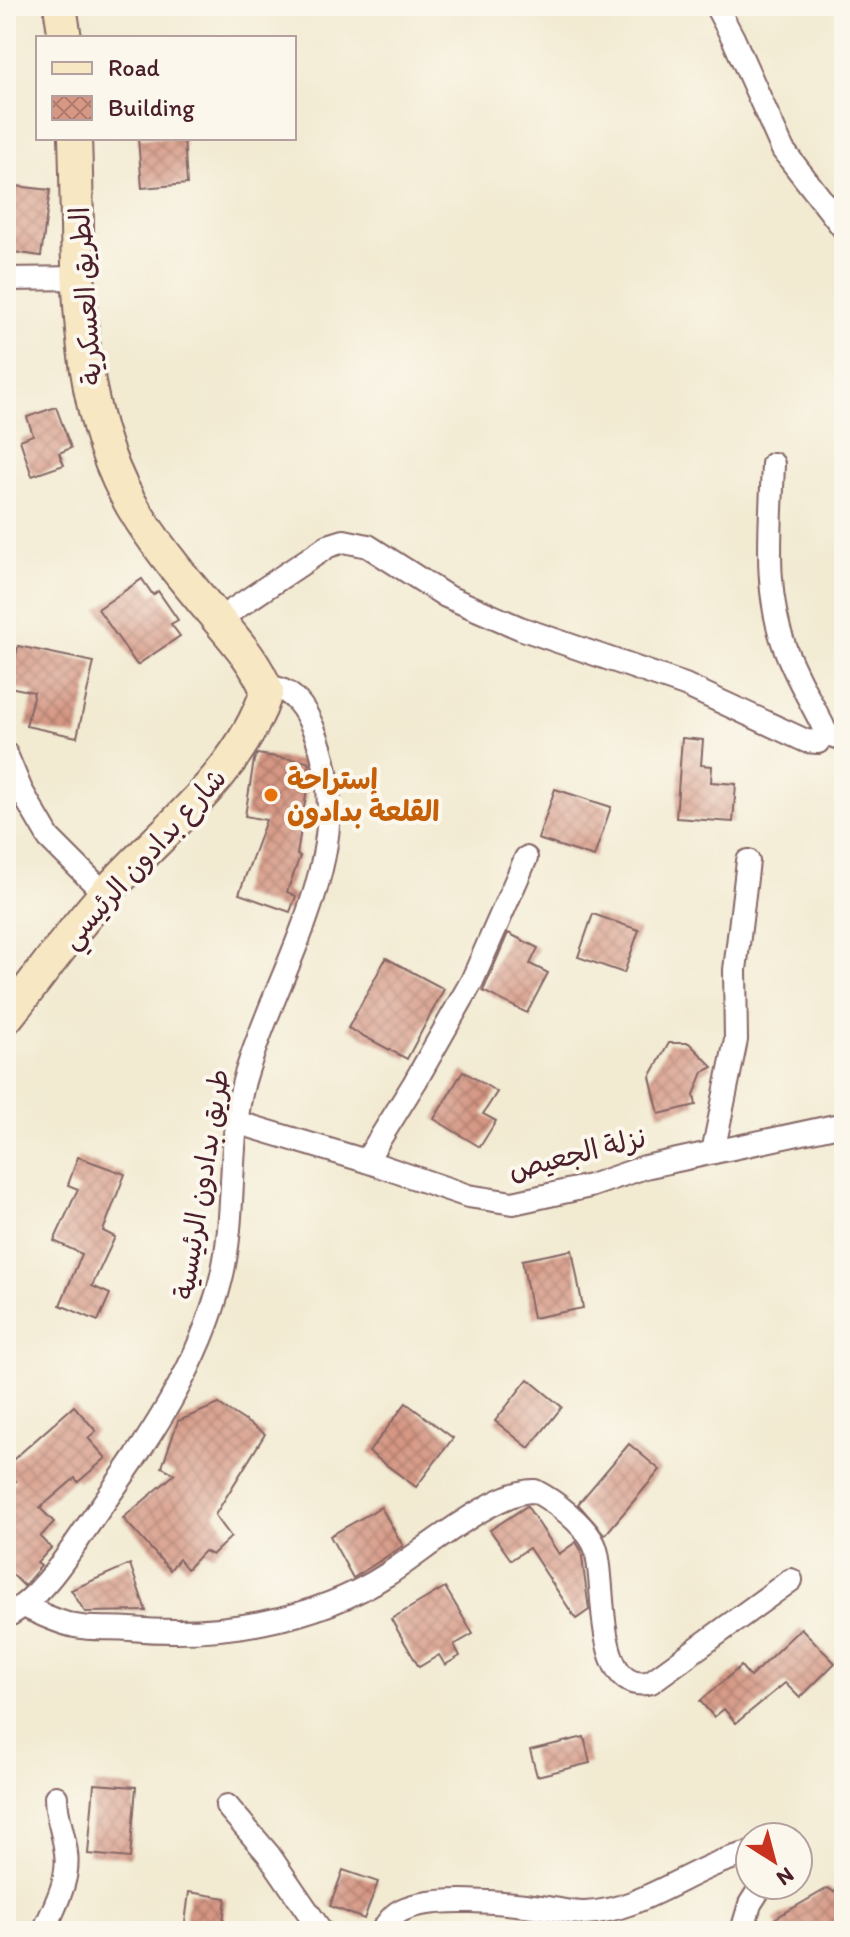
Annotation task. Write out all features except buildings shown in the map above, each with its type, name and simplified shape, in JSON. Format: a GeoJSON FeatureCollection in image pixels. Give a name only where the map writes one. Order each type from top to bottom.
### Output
{"type":"FeatureCollection","features":[{"type":"Feature","properties":{"kind":"main road"},"geometry":{"type":"LineString","coordinates":[[60,6],[65,36]]}},
{"type":"Feature","properties":{"kind":"main road","name":"الطريق العسكرية"},"geometry":{"type":"LineString","coordinates":[[75,140],[80,278],[88,374],[106,447],[139,518],[256,667],[267,691]]}},
{"type":"Feature","properties":{"kind":"main road","name":"شارع بدادون الرئيسي"},"geometry":{"type":"LineString","coordinates":[[6,1018],[105,894],[184,815],[226,767],[242,744],[267,691]]}},
{"type":"Feature","properties":{"kind":"street"},"geometry":{"type":"LineString","coordinates":[[716,6],[783,150],[844,229]]}},
{"type":"Feature","properties":{"kind":"street"},"geometry":{"type":"LineString","coordinates":[[6,279],[80,278]]}},
{"type":"Feature","properties":{"kind":"street"},"geometry":{"type":"LineString","coordinates":[[218,620],[328,546],[354,541],[446,596],[520,628],[685,685],[806,741],[818,742],[834,736],[789,659],[776,613],[771,579],[773,464]]}},
{"type":"Feature","properties":{"kind":"street","name":"طريق بدادون الرئيسية"},"geometry":{"type":"LineString","coordinates":[[15,1612],[59,1568],[137,1457],[190,1367],[211,1316],[222,1277],[235,1167],[236,1122],[244,1083],[257,1041],[308,911],[327,840],[329,793],[319,741],[296,699],[278,688],[272,687],[267,691]]}},
{"type":"Feature","properties":{"kind":"street"},"geometry":{"type":"LineString","coordinates":[[6,754],[21,790],[49,838],[105,894]]}},
{"type":"Feature","properties":{"kind":"street"},"geometry":{"type":"LineString","coordinates":[[366,1161],[472,981],[526,858]]}},
{"type":"Feature","properties":{"kind":"street"},"geometry":{"type":"LineString","coordinates":[[713,1152],[736,1040],[735,970],[748,861]]}},
{"type":"Feature","properties":{"kind":"street","name":"نزلة الجعيص"},"geometry":{"type":"LineString","coordinates":[[236,1122],[468,1196],[513,1203],[590,1186],[645,1167],[844,1124]]}},
{"type":"Feature","properties":{"kind":"street"},"geometry":{"type":"LineString","coordinates":[[15,1612],[76,1627],[157,1633],[242,1625],[312,1611],[384,1577],[490,1505],[515,1493],[535,1491],[576,1523],[595,1546],[602,1616],[610,1650],[624,1679],[633,1684],[651,1682],[791,1580]]}},
{"type":"Feature","properties":{"kind":"street"},"geometry":{"type":"LineString","coordinates":[[44,1931],[65,1877],[67,1861],[56,1797]]}},
{"type":"Feature","properties":{"kind":"street"},"geometry":{"type":"LineString","coordinates":[[227,1806],[269,1855],[321,1931]]}},
{"type":"Feature","properties":{"kind":"street"},"geometry":{"type":"LineString","coordinates":[[382,1931],[400,1911],[431,1902],[525,1905],[580,1913],[613,1909],[734,1858]]}},
{"type":"Feature","properties":{"kind":"street"},"geometry":{"type":"LineString","coordinates":[[742,1931],[752,1901]]}},
{"type":"Feature","properties":{"kind":"place","name":"إستراحة القلعة بدادون"},"geometry":{"type":"Point","coordinates":[271,795]}}]}
